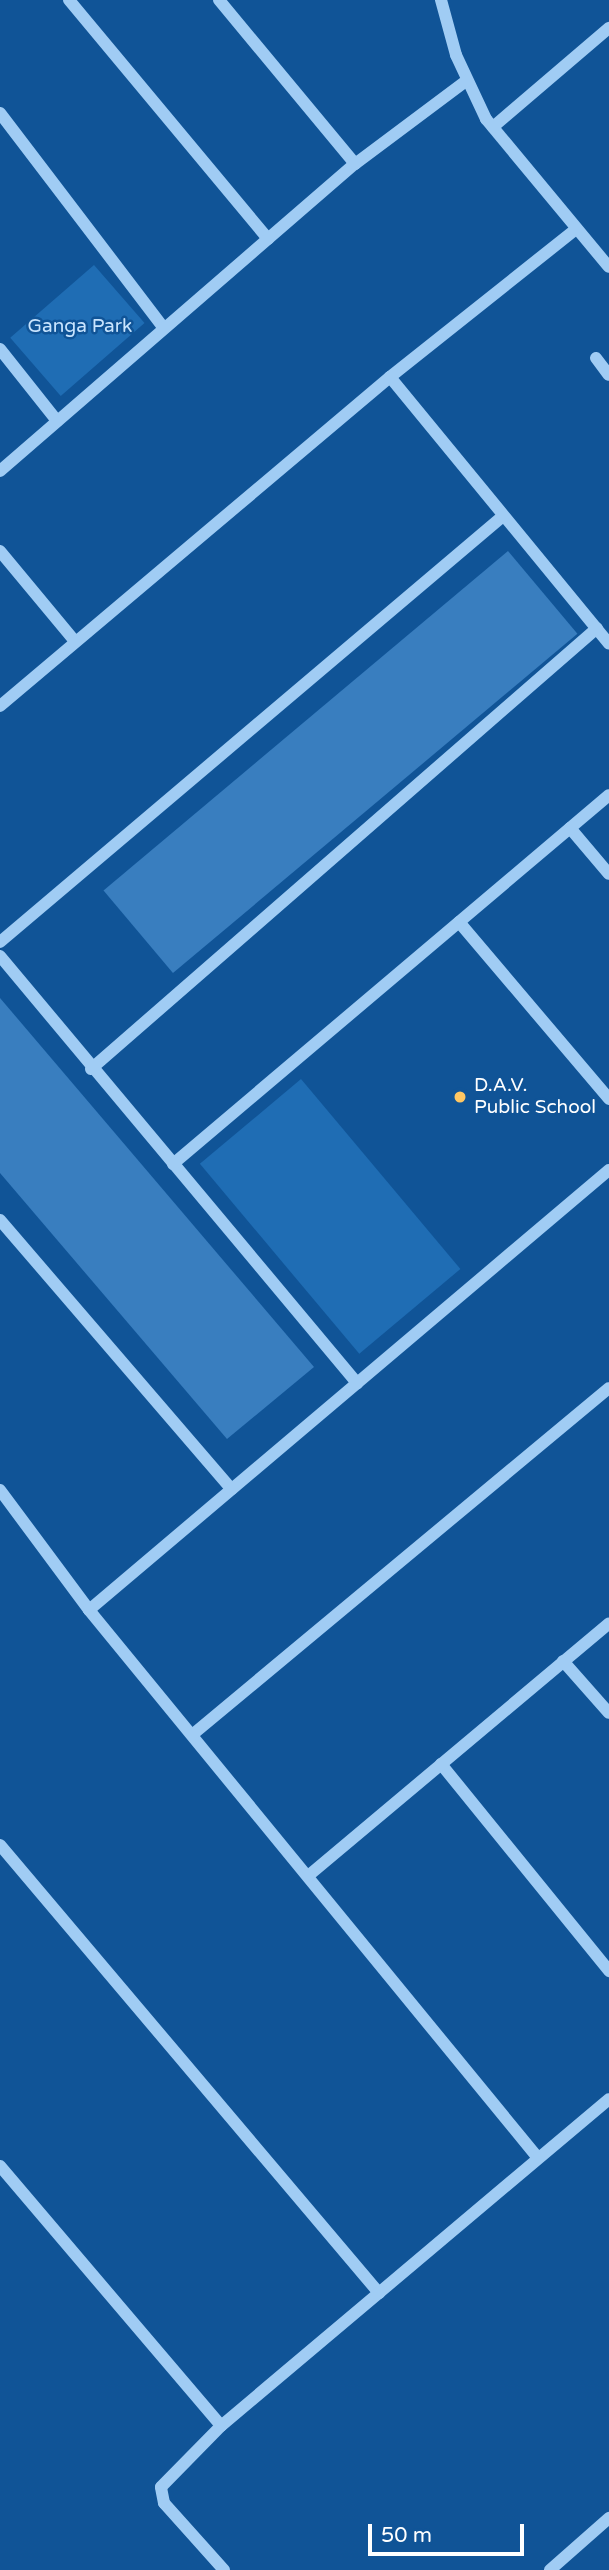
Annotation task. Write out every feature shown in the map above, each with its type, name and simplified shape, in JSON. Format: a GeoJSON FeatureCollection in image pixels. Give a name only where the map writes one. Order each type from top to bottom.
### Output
{"type":"FeatureCollection","features":[{"type":"Feature","properties":{"kind":"street"},"geometry":{"type":"LineString","coordinates":[[69,0],[268,239]]}},
{"type":"Feature","properties":{"kind":"street"},"geometry":{"type":"LineString","coordinates":[[219,0],[355,164]]}},
{"type":"Feature","properties":{"kind":"street"},"geometry":{"type":"LineString","coordinates":[[441,0],[466,81],[492,127],[609,267]]}},
{"type":"Feature","properties":{"kind":"street"},"geometry":{"type":"LineString","coordinates":[[492,127],[609,28]]}},
{"type":"Feature","properties":{"kind":"street"},"geometry":{"type":"LineString","coordinates":[[0,471],[355,164],[466,81]]}},
{"type":"Feature","properties":{"kind":"street"},"geometry":{"type":"LineString","coordinates":[[0,113],[164,328]]}},
{"type":"Feature","properties":{"kind":"street"},"geometry":{"type":"LineString","coordinates":[[0,706],[74,640],[390,377],[576,229]]}},
{"type":"Feature","properties":{"kind":"street"},"geometry":{"type":"LineString","coordinates":[[0,349],[57,421]]}},
{"type":"Feature","properties":{"kind":"street"},"geometry":{"type":"LineString","coordinates":[[596,358],[609,375]]}},
{"type":"Feature","properties":{"kind":"street"},"geometry":{"type":"LineString","coordinates":[[390,377],[609,644]]}},
{"type":"Feature","properties":{"kind":"street"},"geometry":{"type":"LineString","coordinates":[[0,942],[503,516]]}},
{"type":"Feature","properties":{"kind":"street"},"geometry":{"type":"LineString","coordinates":[[0,551],[74,640]]}},
{"type":"Feature","properties":{"kind":"street"},"geometry":{"type":"LineString","coordinates":[[91,1069],[597,628]]}},
{"type":"Feature","properties":{"kind":"street"},"geometry":{"type":"LineString","coordinates":[[173,1164],[609,795]]}},
{"type":"Feature","properties":{"kind":"street"},"geometry":{"type":"LineString","coordinates":[[570,828],[609,874]]}},
{"type":"Feature","properties":{"kind":"street"},"geometry":{"type":"LineString","coordinates":[[459,922],[609,1099]]}},
{"type":"Feature","properties":{"kind":"street"},"geometry":{"type":"LineString","coordinates":[[0,956],[91,1069],[357,1383]]}},
{"type":"Feature","properties":{"kind":"street"},"geometry":{"type":"LineString","coordinates":[[89,1610],[609,1170]]}},
{"type":"Feature","properties":{"kind":"street"},"geometry":{"type":"LineString","coordinates":[[0,1220],[231,1489]]}},
{"type":"Feature","properties":{"kind":"street"},"geometry":{"type":"LineString","coordinates":[[192,1735],[609,1388]]}},
{"type":"Feature","properties":{"kind":"street"},"geometry":{"type":"LineString","coordinates":[[0,1490],[89,1610],[538,2158]]}},
{"type":"Feature","properties":{"kind":"street"},"geometry":{"type":"LineString","coordinates":[[307,1876],[609,1623]]}},
{"type":"Feature","properties":{"kind":"street"},"geometry":{"type":"LineString","coordinates":[[563,1661],[609,1713]]}},
{"type":"Feature","properties":{"kind":"street"},"geometry":{"type":"LineString","coordinates":[[440,1764],[609,1971]]}},
{"type":"Feature","properties":{"kind":"street"},"geometry":{"type":"LineString","coordinates":[[0,1845],[379,2293]]}},
{"type":"Feature","properties":{"kind":"street"},"geometry":{"type":"LineString","coordinates":[[223,2570],[164,2503],[159,2491],[222,2426],[609,2099]]}},
{"type":"Feature","properties":{"kind":"street"},"geometry":{"type":"LineString","coordinates":[[0,2166],[222,2426]]}},
{"type":"Feature","properties":{"kind":"street"},"geometry":{"type":"LineString","coordinates":[[550,2570],[609,2518]]}},
{"type":"Feature","properties":{"kind":"green space","name":"Ganga Park"},"geometry":{"type":"Polygon","coordinates":[[[94,265],[145,323],[61,396],[10,338],[94,265]]]}},
{"type":"Feature","properties":{"kind":"green space"},"geometry":{"type":"Polygon","coordinates":[[[301,1079],[460,1269],[359,1354],[200,1164],[301,1079]]]}},
{"type":"Feature","properties":{"kind":"building"},"geometry":{"type":"Polygon","coordinates":[[[508,551],[577,634],[173,973],[104,890],[508,551]]]}},
{"type":"Feature","properties":{"kind":"building"},"geometry":{"type":"Polygon","coordinates":[[[0,998],[314,1367],[227,1439],[0,1173],[0,998]]]}},
{"type":"Feature","properties":{"kind":"place","name":"D.A.V. Public School"},"geometry":{"type":"Point","coordinates":[460,1097]}}]}
